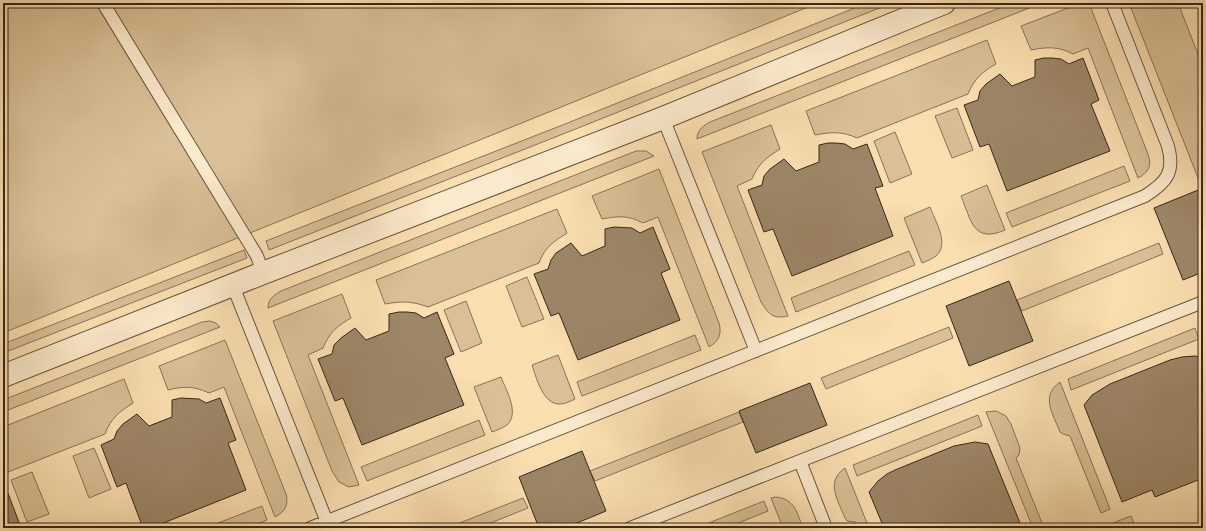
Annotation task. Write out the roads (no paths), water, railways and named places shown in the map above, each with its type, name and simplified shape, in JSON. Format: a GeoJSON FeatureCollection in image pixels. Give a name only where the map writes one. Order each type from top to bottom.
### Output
{"type":"FeatureCollection","features":[{"type":"Feature","properties":{"kind":"street"},"geometry":{"type":"LineString","coordinates":[[3,376],[263,273],[664,118],[944,3]]}},
{"type":"Feature","properties":{"kind":"lane"},"geometry":{"type":"LineString","coordinates":[[103,3],[257,256],[263,273]]}},
{"type":"Feature","properties":{"kind":"lane"},"geometry":{"type":"LineString","coordinates":[[310,528],[1145,196],[1161,184],[1168,175],[1171,164],[1170,155],[1168,146],[1112,3]]}},
{"type":"Feature","properties":{"kind":"lane"},"geometry":{"type":"LineString","coordinates":[[664,118],[756,351]]}},
{"type":"Feature","properties":{"kind":"lane"},"geometry":{"type":"LineString","coordinates":[[233,286],[327,522]]}},
{"type":"Feature","properties":{"kind":"lane"},"geometry":{"type":"LineString","coordinates":[[630,528],[1203,302]]}},
{"type":"Feature","properties":{"kind":"lane"},"geometry":{"type":"LineString","coordinates":[[800,461],[826,528]]}}]}
